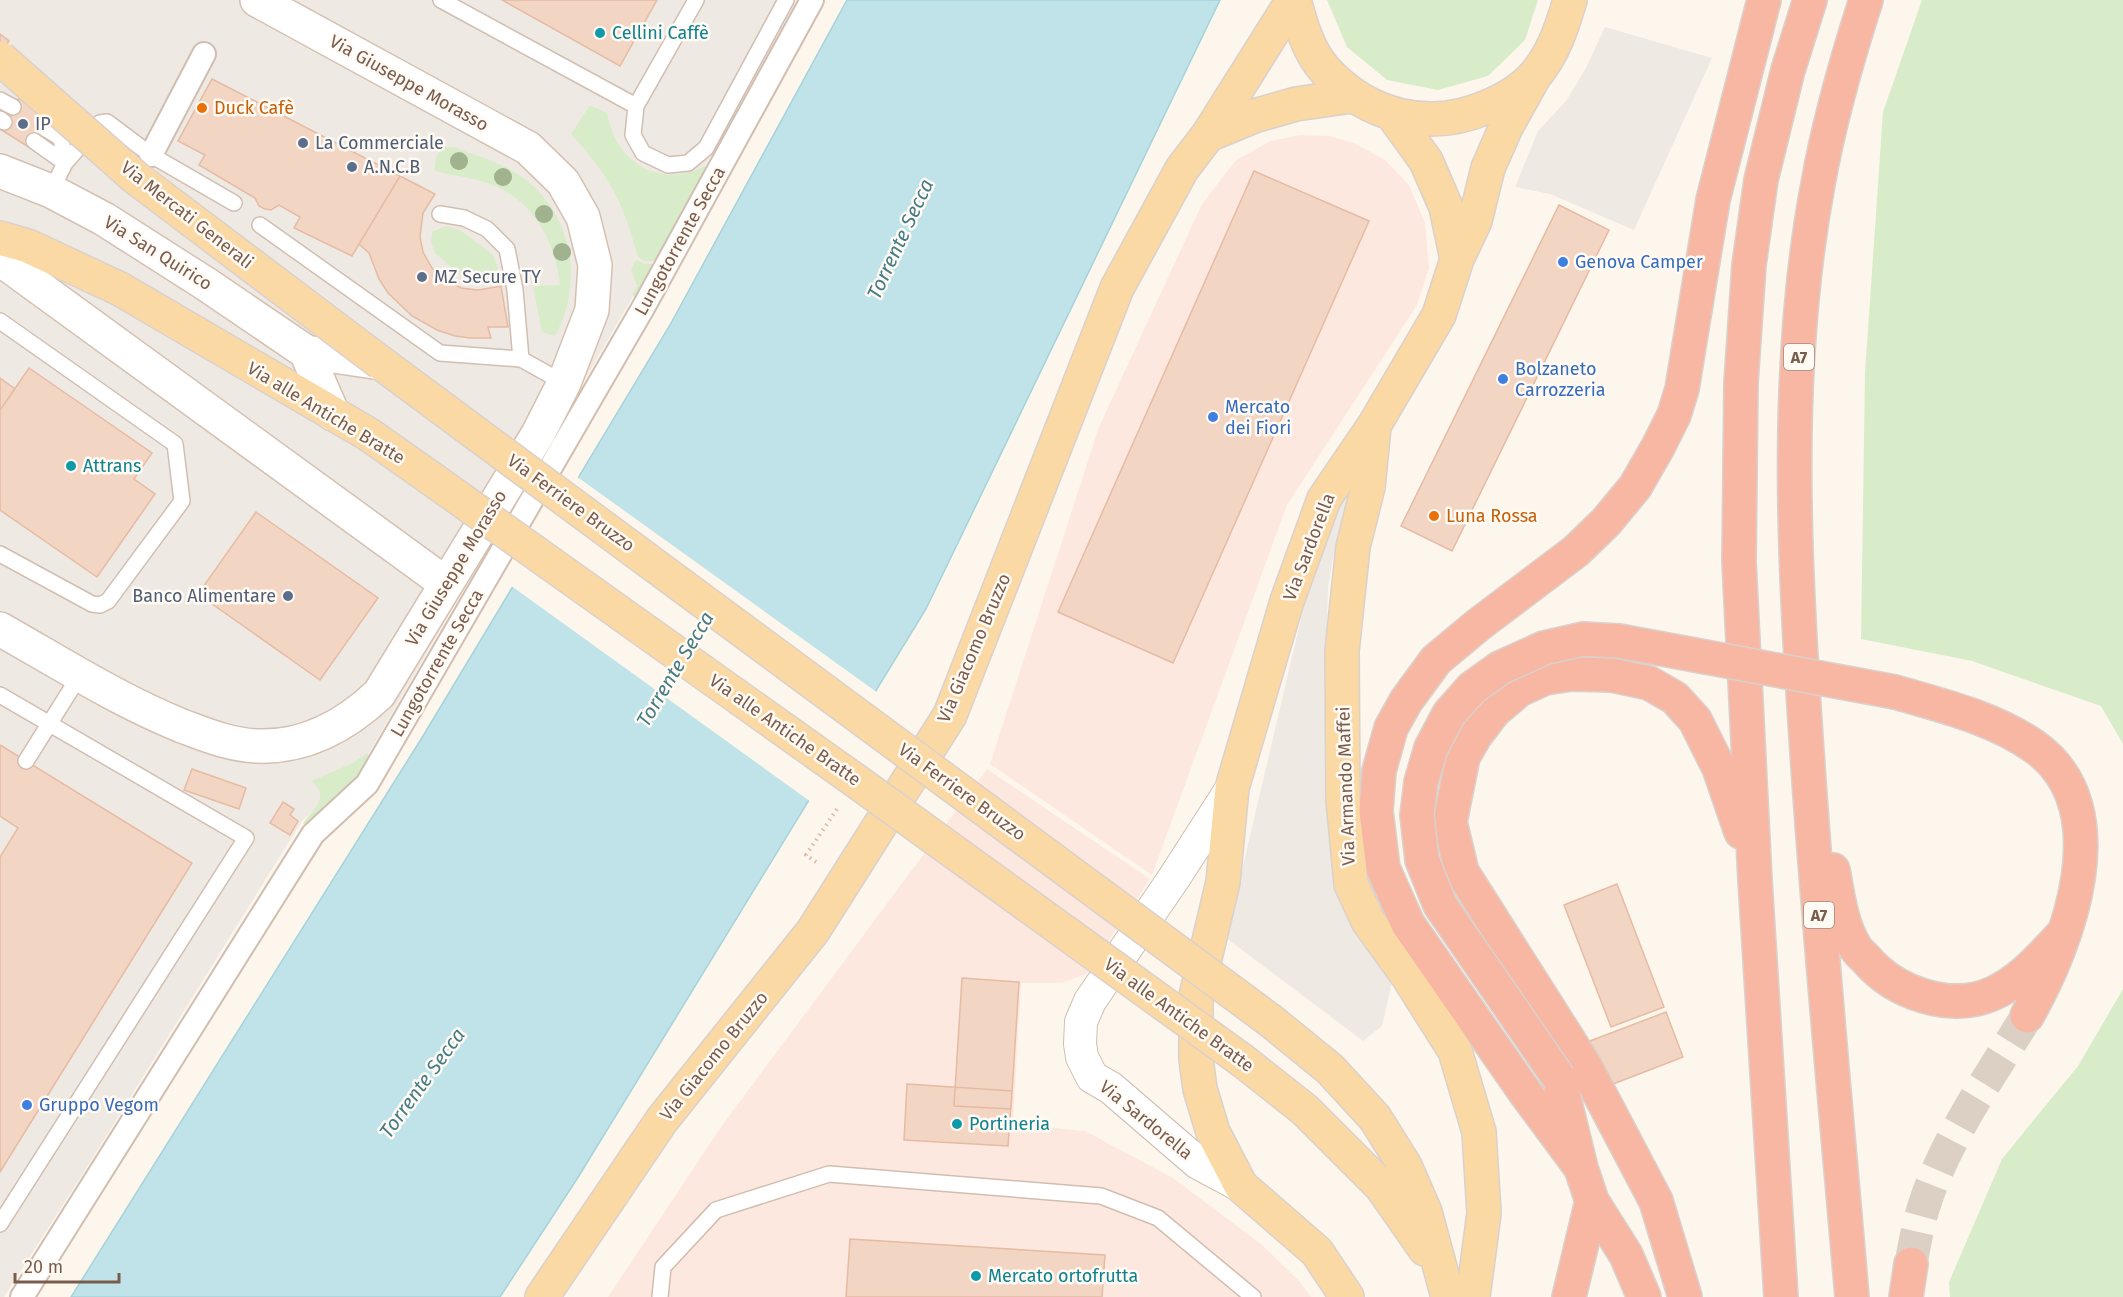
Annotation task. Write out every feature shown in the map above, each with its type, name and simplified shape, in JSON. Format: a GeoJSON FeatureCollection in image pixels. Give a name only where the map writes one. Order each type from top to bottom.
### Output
{"type":"FeatureCollection","features":[{"type":"Feature","properties":{"kind":"highway"},"geometry":{"type":"LineString","coordinates":[[1581,1168],[1524,1091],[1408,924],[1383,868],[1376,812],[1379,771],[1390,728],[1406,700],[1436,660],[1478,625],[1576,551],[1606,522],[1635,487],[1668,426],[1682,389],[1713,200],[1764,0]]}},
{"type":"Feature","properties":{"kind":"highway"},"geometry":{"type":"LineString","coordinates":[[1781,1297],[1755,880],[1739,538],[1741,383],[1749,265],[1761,180],[1788,70],[1810,0]]}},
{"type":"Feature","properties":{"kind":"highway","name":"A7"},"geometry":{"type":"LineString","coordinates":[[1852,1297],[1815,876],[1795,532],[1799,349],[1809,242],[1818,182],[1866,0]]}},
{"type":"Feature","properties":{"kind":"highway"},"geometry":{"type":"LineString","coordinates":[[1795,532],[1832,865],[1841,911],[1854,946],[1878,974],[1905,990],[1940,999],[1964,1001],[1992,994],[2016,980],[2063,934]]}},
{"type":"Feature","properties":{"kind":"highway"},"geometry":{"type":"LineString","coordinates":[[1644,1297],[1626,1255],[1592,1201],[1581,1168],[1572,1072],[1440,905],[1422,860],[1417,815],[1420,782],[1431,748],[1449,714],[1472,688],[1500,668],[1544,648],[1583,639],[1619,641],[1895,692],[1992,723],[2036,748],[2054,765],[2070,789],[2080,819],[2082,850],[2076,893],[2052,969],[2027,1016]]}},
{"type":"Feature","properties":{"kind":"highway"},"geometry":{"type":"LineString","coordinates":[[1685,1297],[1656,1201],[1572,1072],[1462,872],[1450,822],[1463,757],[1494,711],[1519,690],[1545,678],[1591,674],[1611,675],[1649,683],[1675,698],[1695,720],[1719,768],[1755,880]]}},
{"type":"Feature","properties":{"kind":"highway"},"geometry":{"type":"LineString","coordinates":[[1569,1297],[1592,1201]]}},
{"type":"Feature","properties":{"kind":"highway"},"geometry":{"type":"LineString","coordinates":[[1906,1297],[1911,1264]]}},
{"type":"Feature","properties":{"kind":"main road","name":"Via Giuseppe Morasso"},"geometry":{"type":"LineString","coordinates":[[0,629],[155,715],[213,738],[258,747],[302,741],[344,724],[362,711],[379,694],[538,434],[564,383],[592,310],[595,265],[583,217],[563,182],[528,148],[257,0]]}},
{"type":"Feature","properties":{"kind":"main road"},"geometry":{"type":"LineString","coordinates":[[1293,0],[1304,36],[1319,61],[1324,69],[1352,96],[1392,114],[1430,120],[1469,115],[1505,100],[1535,75],[1557,42],[1570,0]]}},
{"type":"Feature","properties":{"kind":"main road","name":"Via Giacomo Bruzzo"},"geometry":{"type":"LineString","coordinates":[[542,1297],[662,1120],[813,931],[950,715],[1118,288],[1182,169],[1208,135],[1293,0]]}},
{"type":"Feature","properties":{"kind":"main road","name":"Via Mercati Generali"},"geometry":{"type":"LineString","coordinates":[[0,58],[136,178],[381,363]]}},
{"type":"Feature","properties":{"kind":"main road","name":"Via Sardorella"},"geometry":{"type":"LineString","coordinates":[[1347,1297],[1317,1252],[1241,1186],[1213,1132],[1200,1089],[1196,1059],[1196,996],[1223,882],[1232,788],[1287,600],[1324,498],[1375,424],[1439,315],[1457,259],[1475,221],[1488,168],[1506,127],[1535,75]]}},
{"type":"Feature","properties":{"kind":"main road"},"geometry":{"type":"LineString","coordinates":[[1208,135],[1254,116],[1296,104],[1352,96]]}},
{"type":"Feature","properties":{"kind":"main road","name":"Via Sardorella"},"geometry":{"type":"LineString","coordinates":[[1392,114],[1426,161],[1446,207],[1457,259]]}},
{"type":"Feature","properties":{"kind":"main road","name":"Via San Quirico"},"geometry":{"type":"LineString","coordinates":[[0,171],[58,177],[104,219],[255,316],[306,352],[381,363]]}},
{"type":"Feature","properties":{"kind":"main road","name":"Via alle Antiche Bratte"},"geometry":{"type":"LineString","coordinates":[[0,238],[28,246],[120,289],[368,434],[828,760],[1243,1061],[1305,1110],[1381,1186],[1444,1285]]}},
{"type":"Feature","properties":{"kind":"main road"},"geometry":{"type":"LineString","coordinates":[[0,259],[445,583]]}},
{"type":"Feature","properties":{"kind":"main road"},"geometry":{"type":"LineString","coordinates":[[306,352],[333,414]]}},
{"type":"Feature","properties":{"kind":"main road","name":"Via Ferriere Bruzzo"},"geometry":{"type":"LineString","coordinates":[[381,363],[1271,1021],[1330,1069],[1375,1118],[1405,1166],[1425,1212],[1444,1285]]}},
{"type":"Feature","properties":{"kind":"main road","name":"Via Armando Maffei"},"geometry":{"type":"LineString","coordinates":[[1375,424],[1368,487],[1353,547],[1342,651],[1343,800],[1351,884],[1368,921],[1407,975],[1455,1051],[1479,1132],[1484,1213],[1473,1297]]}},
{"type":"Feature","properties":{"kind":"street","name":"Lungotorrente Secca"},"geometry":{"type":"LineString","coordinates":[[22,1297],[313,834],[367,784],[643,308],[812,0]]}},
{"type":"Feature","properties":{"kind":"street"},"geometry":{"type":"LineString","coordinates":[[151,155],[204,54]]}},
{"type":"Feature","properties":{"kind":"street","name":"Via Sardorella"},"geometry":{"type":"LineString","coordinates":[[1232,788],[1090,1001],[1081,1022],[1080,1044],[1082,1057],[1092,1077],[1111,1088],[1198,1163],[1241,1186]]}},
{"type":"Feature","properties":{"kind":"lane"},"geometry":{"type":"LineString","coordinates":[[441,0],[636,106]]}},
{"type":"Feature","properties":{"kind":"lane"},"geometry":{"type":"LineString","coordinates":[[696,0],[636,106],[633,135],[643,153],[668,165],[688,163],[706,148],[786,0]]}},
{"type":"Feature","properties":{"kind":"lane"},"geometry":{"type":"LineString","coordinates":[[58,177],[100,123],[107,122],[151,155],[234,203]]}},
{"type":"Feature","properties":{"kind":"lane"},"geometry":{"type":"LineString","coordinates":[[43,127],[61,138],[58,177]]}},
{"type":"Feature","properties":{"kind":"lane"},"geometry":{"type":"LineString","coordinates":[[34,141],[58,177]]}},
{"type":"Feature","properties":{"kind":"lane"},"geometry":{"type":"LineString","coordinates":[[440,214],[464,218],[487,229],[507,249],[515,290],[521,359]]}},
{"type":"Feature","properties":{"kind":"lane"},"geometry":{"type":"LineString","coordinates":[[260,225],[440,353],[521,359],[564,383]]}},
{"type":"Feature","properties":{"kind":"lane"},"geometry":{"type":"LineString","coordinates":[[0,321],[175,444],[182,501],[108,601],[100,605],[92,604],[0,554]]}},
{"type":"Feature","properties":{"kind":"lane"},"geometry":{"type":"LineString","coordinates":[[26,761],[80,675]]}},
{"type":"Feature","properties":{"kind":"lane"},"geometry":{"type":"LineString","coordinates":[[0,695],[246,838],[0,1224]]}},
{"type":"Feature","properties":{"kind":"lane"},"geometry":{"type":"LineString","coordinates":[[660,1297],[663,1267],[716,1210],[829,1174],[1101,1196],[1158,1218],[1253,1297]]}},
{"type":"Feature","properties":{"kind":"shaded area"},"geometry":{"type":"Polygon","coordinates":[[[0,0],[797,0],[642,281],[362,765],[302,821],[4,1297],[0,1297],[0,0]]]}},
{"type":"Feature","properties":{"kind":"shaded area"},"geometry":{"type":"Polygon","coordinates":[[[1605,27],[1712,58],[1634,230],[1550,194],[1515,187],[1538,131],[1566,101],[1586,68],[1605,27]]]}},
{"type":"Feature","properties":{"kind":"shaded area"},"geometry":{"type":"Polygon","coordinates":[[[1300,135],[1329,136],[1354,143],[1385,160],[1409,185],[1425,223],[1429,268],[1417,305],[1287,505],[1152,875],[990,764],[1099,427],[1202,204],[1236,160],[1271,141],[1300,135]]]}},
{"type":"Feature","properties":{"kind":"shaded area"},"geometry":{"type":"Polygon","coordinates":[[[1358,468],[1333,558],[1328,588],[1327,618],[1335,871],[1392,982],[1382,1026],[1363,1041],[1226,938],[1308,589],[1340,502],[1358,468]]]}},
{"type":"Feature","properties":{"kind":"shaded area"},"geometry":{"type":"Polygon","coordinates":[[[987,769],[1150,879],[1086,974],[1062,983],[1021,983],[1013,1124],[1085,1131],[1173,1178],[1261,1244],[1299,1281],[1311,1297],[608,1297],[721,1127],[987,769]]]}},
{"type":"Feature","properties":{"kind":"green space"},"geometry":{"type":"Polygon","coordinates":[[[1327,0],[1538,0],[1525,40],[1488,76],[1438,90],[1387,80],[1347,47],[1327,0]]]}},
{"type":"Feature","properties":{"kind":"green space"},"geometry":{"type":"Polygon","coordinates":[[[1922,0],[2123,0],[2123,744],[2101,706],[1972,661],[1861,639],[1865,373],[1883,112],[1922,0]]]}},
{"type":"Feature","properties":{"kind":"green space"},"geometry":{"type":"Polygon","coordinates":[[[590,105],[607,113],[612,132],[621,148],[632,160],[646,169],[661,174],[678,174],[713,162],[659,261],[645,261],[638,257],[627,221],[613,191],[596,164],[571,134],[590,105]]]}},
{"type":"Feature","properties":{"kind":"green space"},"geometry":{"type":"Polygon","coordinates":[[[445,147],[454,147],[513,171],[538,191],[552,209],[562,228],[571,271],[570,293],[555,336],[542,332],[533,286],[560,285],[553,253],[539,224],[530,211],[505,191],[470,178],[435,171],[436,158],[445,147]]]}},
{"type":"Feature","properties":{"kind":"green space"},"geometry":{"type":"Polygon","coordinates":[[[446,226],[460,230],[492,254],[498,267],[495,279],[481,283],[465,279],[435,253],[431,242],[432,232],[446,226]]]}},
{"type":"Feature","properties":{"kind":"green space"},"geometry":{"type":"Polygon","coordinates":[[[636,260],[645,264],[659,264],[636,299],[632,294],[637,286],[631,269],[636,260]]]}},
{"type":"Feature","properties":{"kind":"green space"},"geometry":{"type":"Polygon","coordinates":[[[366,754],[374,756],[375,762],[309,828],[303,823],[316,807],[320,797],[320,792],[311,781],[353,763],[366,754]]]}},
{"type":"Feature","properties":{"kind":"green space"},"geometry":{"type":"Polygon","coordinates":[[[2123,989],[2123,1297],[1950,1297],[1949,1282],[2002,1159],[2078,1066],[2123,989]]]}},
{"type":"Feature","properties":{"kind":"water","name":"Torrente Secca"},"geometry":{"type":"Polygon","coordinates":[[[847,0],[1220,0],[926,609],[577,1179],[500,1297],[71,1297],[423,736],[670,325],[847,0]]]}},
{"type":"Feature","properties":{"kind":"pier"},"geometry":{"type":"Polygon","coordinates":[[[576,476],[878,693],[811,802],[510,585],[576,476]]]}},
{"type":"Feature","properties":{"kind":"building","name":"Cellini Caffè"},"geometry":{"type":"Polygon","coordinates":[[[502,0],[657,0],[620,66],[502,0]]]}},
{"type":"Feature","properties":{"kind":"building"},"geometry":{"type":"Polygon","coordinates":[[[0,34],[9,41],[0,54],[0,34]]]}},
{"type":"Feature","properties":{"kind":"building"},"geometry":{"type":"Polygon","coordinates":[[[212,79],[400,176],[352,256],[294,228],[300,217],[279,205],[271,210],[259,206],[255,198],[199,165],[205,155],[178,141],[212,79]]]}},
{"type":"Feature","properties":{"kind":"building","name":"IP"},"geometry":{"type":"Polygon","coordinates":[[[19,98],[49,117],[30,148],[0,129],[19,98]]]}},
{"type":"Feature","properties":{"kind":"building","name":"Mercato dei Fiori"},"geometry":{"type":"Polygon","coordinates":[[[1254,171],[1369,221],[1173,663],[1058,612],[1254,171]]]}},
{"type":"Feature","properties":{"kind":"building"},"geometry":{"type":"Polygon","coordinates":[[[400,176],[435,194],[423,213],[420,237],[423,252],[432,268],[443,279],[461,288],[478,290],[501,286],[508,327],[488,327],[491,338],[455,336],[437,330],[412,316],[388,293],[379,279],[369,253],[359,244],[400,176]]]}},
{"type":"Feature","properties":{"kind":"building"},"geometry":{"type":"Polygon","coordinates":[[[1559,205],[1609,230],[1452,551],[1401,526],[1559,205]]]}},
{"type":"Feature","properties":{"kind":"building","name":"Attrans"},"geometry":{"type":"Polygon","coordinates":[[[29,368],[152,453],[134,479],[155,494],[97,577],[0,510],[0,410],[29,368]]]}},
{"type":"Feature","properties":{"kind":"building"},"geometry":{"type":"Polygon","coordinates":[[[0,378],[15,389],[0,410],[0,378]]]}},
{"type":"Feature","properties":{"kind":"building","name":"Banco Alimentare"},"geometry":{"type":"Polygon","coordinates":[[[256,512],[378,598],[320,680],[198,594],[256,512]]]}},
{"type":"Feature","properties":{"kind":"building"},"geometry":{"type":"Polygon","coordinates":[[[0,745],[192,863],[0,1172],[0,857],[18,828],[0,816],[0,745]]]}},
{"type":"Feature","properties":{"kind":"building"},"geometry":{"type":"Polygon","coordinates":[[[192,769],[246,788],[239,809],[184,790],[192,769]]]}},
{"type":"Feature","properties":{"kind":"building"},"geometry":{"type":"Polygon","coordinates":[[[283,802],[294,809],[290,815],[298,821],[290,835],[270,823],[283,802]]]}},
{"type":"Feature","properties":{"kind":"building"},"geometry":{"type":"Polygon","coordinates":[[[1617,884],[1664,1007],[1611,1027],[1564,905],[1617,884]]]}},
{"type":"Feature","properties":{"kind":"building"},"geometry":{"type":"Polygon","coordinates":[[[962,978],[1019,982],[1011,1109],[954,1106],[962,978]]]}},
{"type":"Feature","properties":{"kind":"building"},"geometry":{"type":"Polygon","coordinates":[[[1666,1012],[1683,1057],[1608,1086],[1590,1041],[1666,1012]]]}},
{"type":"Feature","properties":{"kind":"building","name":"Portineria"},"geometry":{"type":"Polygon","coordinates":[[[907,1084],[1012,1091],[1008,1146],[904,1140],[907,1084]]]}},
{"type":"Feature","properties":{"kind":"building","name":"Mercato ortofrutta"},"geometry":{"type":"Polygon","coordinates":[[[850,1239],[1105,1255],[1102,1297],[846,1297],[850,1239]]]}},
{"type":"Feature","properties":{"kind":"tunnel"},"geometry":{"type":"LineString","coordinates":[[1911,1264],[1924,1205],[1936,1173],[1972,1104],[2027,1016]]}},
{"type":"Feature","properties":{"kind":"place","name":"Cellini Caffè"},"geometry":{"type":"Point","coordinates":[600,33]}},
{"type":"Feature","properties":{"kind":"place","name":"Duck Cafè"},"geometry":{"type":"Point","coordinates":[202,108]}},
{"type":"Feature","properties":{"kind":"place","name":"IP"},"geometry":{"type":"Point","coordinates":[23,124]}},
{"type":"Feature","properties":{"kind":"place","name":"La Commerciale"},"geometry":{"type":"Point","coordinates":[303,143]}},
{"type":"Feature","properties":{"kind":"place","name":"A.N.C.B"},"geometry":{"type":"Point","coordinates":[352,167]}},
{"type":"Feature","properties":{"kind":"place","name":"Genova Camper"},"geometry":{"type":"Point","coordinates":[1563,262]}},
{"type":"Feature","properties":{"kind":"place","name":"MZ Secure TY"},"geometry":{"type":"Point","coordinates":[422,277]}},
{"type":"Feature","properties":{"kind":"place","name":"Bolzaneto Carrozzeria"},"geometry":{"type":"Point","coordinates":[1503,379]}},
{"type":"Feature","properties":{"kind":"place","name":"Mercato dei Fiori"},"geometry":{"type":"Point","coordinates":[1213,417]}},
{"type":"Feature","properties":{"kind":"place","name":"Attrans"},"geometry":{"type":"Point","coordinates":[71,466]}},
{"type":"Feature","properties":{"kind":"place","name":"Luna Rossa"},"geometry":{"type":"Point","coordinates":[1434,516]}},
{"type":"Feature","properties":{"kind":"place","name":"Banco Alimentare"},"geometry":{"type":"Point","coordinates":[288,596]}},
{"type":"Feature","properties":{"kind":"place","name":"Gruppo Vegom"},"geometry":{"type":"Point","coordinates":[27,1105]}},
{"type":"Feature","properties":{"kind":"place","name":"Portineria"},"geometry":{"type":"Point","coordinates":[957,1124]}},
{"type":"Feature","properties":{"kind":"place","name":"Mercato ortofrutta"},"geometry":{"type":"Point","coordinates":[976,1276]}}]}
